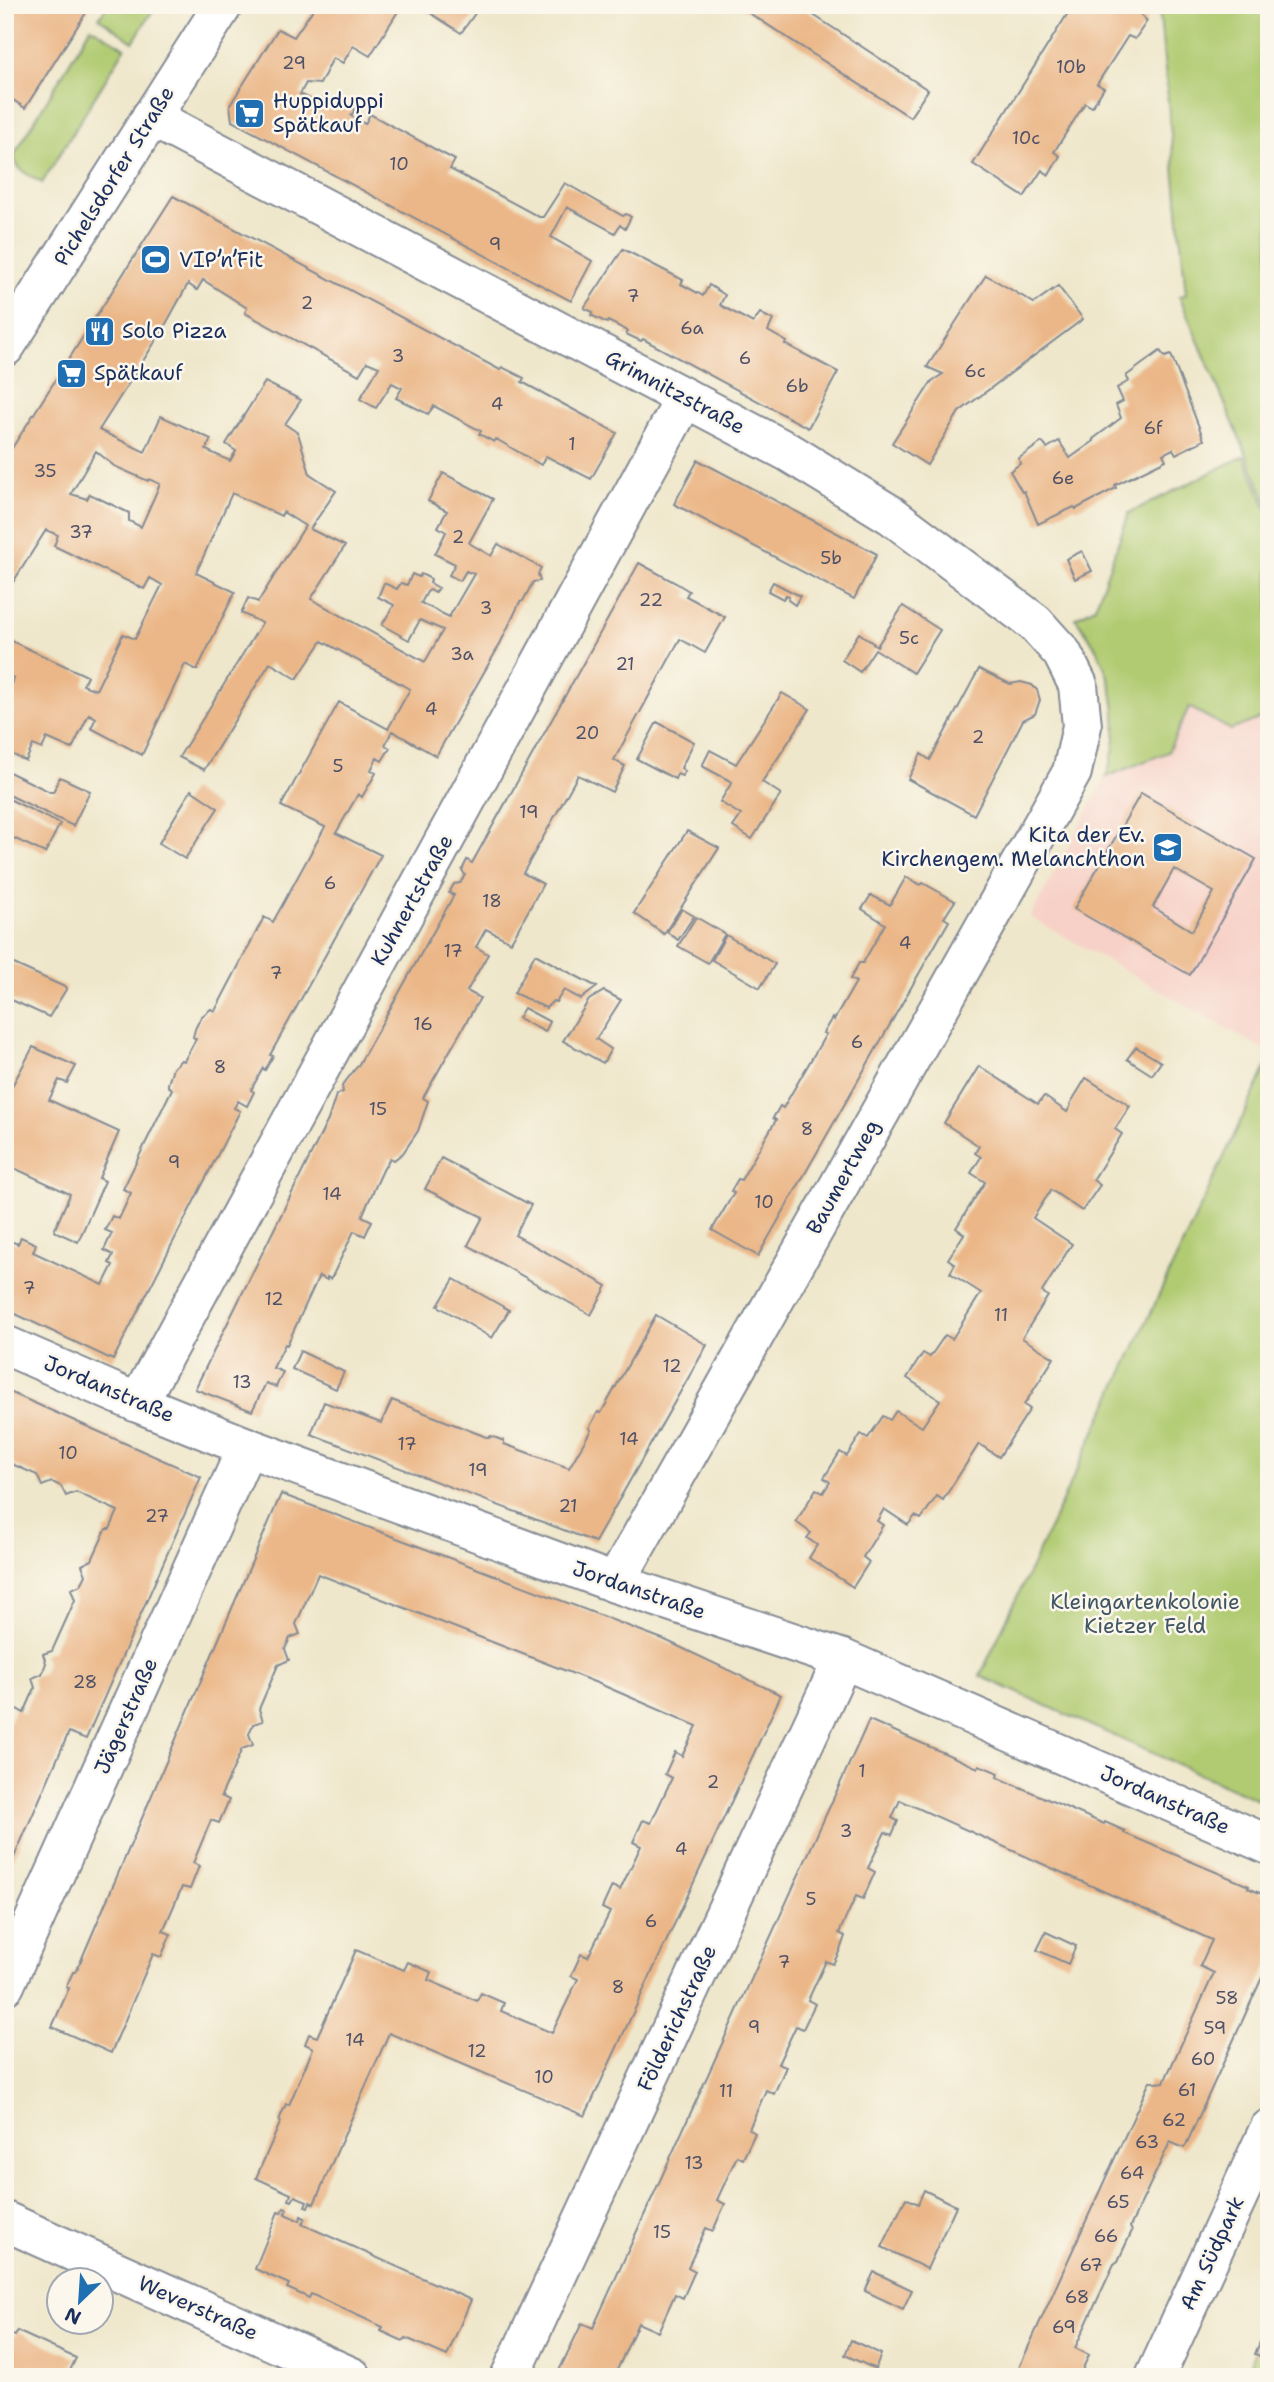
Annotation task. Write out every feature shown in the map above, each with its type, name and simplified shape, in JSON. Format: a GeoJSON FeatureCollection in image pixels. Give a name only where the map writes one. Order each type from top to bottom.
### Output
{"type":"FeatureCollection","features":[{"type":"Feature","properties":{"kind":"street","name":"Pichelsdorfer Straße"},"geometry":{"type":"LineString","coordinates":[[5,347],[223,5]]}},
{"type":"Feature","properties":{"kind":"street","name":"Grimnitzstraße"},"geometry":{"type":"LineString","coordinates":[[151,117],[790,453],[891,516],[1035,623],[1062,653],[1079,685],[1082,726],[1072,772]]}},
{"type":"Feature","properties":{"kind":"street","name":"Kuhnertstraße"},"geometry":{"type":"LineString","coordinates":[[138,1403],[685,398]]}},
{"type":"Feature","properties":{"kind":"street","name":"Baumertweg"},"geometry":{"type":"LineString","coordinates":[[615,1583],[1072,772]]}},
{"type":"Feature","properties":{"kind":"street","name":"Jordanstraße"},"geometry":{"type":"LineString","coordinates":[[5,1345],[247,1447],[615,1583],[843,1659],[1269,1844]]}},
{"type":"Feature","properties":{"kind":"street","name":"Jägerstraße"},"geometry":{"type":"LineString","coordinates":[[5,1985],[247,1447]]}},
{"type":"Feature","properties":{"kind":"street","name":"Földerichstraße"},"geometry":{"type":"LineString","coordinates":[[510,2377],[843,1659]]}},
{"type":"Feature","properties":{"kind":"street","name":"Am Südpark"},"geometry":{"type":"LineString","coordinates":[[1155,2377],[1269,2129]]}},
{"type":"Feature","properties":{"kind":"street","name":"Weverstraße"},"geometry":{"type":"LineString","coordinates":[[5,2221],[352,2377]]}},
{"type":"Feature","properties":{"kind":"shaded area","name":"Kita der Ev. Kirchengem. Melanchthon"},"geometry":{"type":"Polygon","coordinates":[[[1189,707],[1231,730],[1269,715],[1269,1052],[1030,917],[1106,777],[1168,752],[1189,707]]]}},
{"type":"Feature","properties":{"kind":"green space"},"geometry":{"type":"Polygon","coordinates":[[[107,5],[156,5],[133,42],[99,18],[107,5]]]}},
{"type":"Feature","properties":{"kind":"green space"},"geometry":{"type":"Polygon","coordinates":[[[1159,5],[1269,5],[1269,507],[1179,296],[1186,295],[1159,5]]]}},
{"type":"Feature","properties":{"kind":"green space"},"geometry":{"type":"Polygon","coordinates":[[[91,27],[125,48],[42,183],[20,169],[14,155],[91,27]]]}},
{"type":"Feature","properties":{"kind":"green space"},"geometry":{"type":"Polygon","coordinates":[[[1244,456],[1269,514],[1269,715],[1231,730],[1189,707],[1168,752],[1106,777],[1115,735],[1112,693],[1098,654],[1075,618],[1095,607],[1129,513],[1244,456]]]}},
{"type":"Feature","properties":{"kind":"green space","name":"Kleingartenkolonie Kietzer Feld"},"geometry":{"type":"Polygon","coordinates":[[[1269,1061],[1269,1805],[980,1676],[1269,1061]]]}},
{"type":"Feature","properties":{"kind":"green space"},"geometry":{"type":"Polygon","coordinates":[[[1269,2332],[1269,2377],[1244,2377],[1263,2335],[1267,2336],[1269,2332]]]}},
{"type":"Feature","properties":{"kind":"building"},"geometry":{"type":"Polygon","coordinates":[[[18,5],[91,5],[25,108],[13,100],[5,112],[5,25],[18,5]]]}},
{"type":"Feature","properties":{"kind":"building"},"geometry":{"type":"Polygon","coordinates":[[[316,5],[323,8],[325,5],[402,5],[370,56],[353,46],[343,63],[333,58],[320,84],[306,83],[300,94],[319,104],[321,100],[336,108],[340,102],[355,109],[351,116],[365,124],[370,114],[455,160],[450,169],[539,217],[543,217],[565,183],[623,216],[626,214],[631,217],[625,229],[620,225],[615,233],[567,207],[551,237],[592,261],[571,301],[232,121],[230,105],[278,29],[294,37],[316,5]]]}},
{"type":"Feature","properties":{"kind":"building"},"geometry":{"type":"Polygon","coordinates":[[[418,5],[481,5],[461,33],[418,5]]]}},
{"type":"Feature","properties":{"kind":"building"},"geometry":{"type":"Polygon","coordinates":[[[737,5],[798,5],[928,90],[910,117],[737,5]]]}},
{"type":"Feature","properties":{"kind":"building"},"geometry":{"type":"Polygon","coordinates":[[[1073,5],[1148,5],[1141,15],[1147,21],[1135,39],[1128,36],[1097,84],[1104,88],[1092,107],[1085,103],[1054,152],[1060,156],[1049,175],[1042,170],[1024,197],[973,164],[1073,5]]]}},
{"type":"Feature","properties":{"kind":"building"},"geometry":{"type":"Polygon","coordinates":[[[173,196],[500,370],[502,367],[524,378],[522,382],[617,433],[591,479],[546,456],[541,465],[496,439],[494,442],[479,434],[481,431],[434,406],[428,414],[396,398],[402,388],[392,383],[376,408],[360,399],[379,367],[367,362],[359,375],[245,313],[247,308],[203,280],[197,290],[188,284],[162,331],[99,430],[145,452],[161,416],[211,439],[206,450],[230,461],[236,451],[226,444],[265,382],[301,400],[285,424],[298,433],[310,474],[336,491],[310,529],[345,546],[311,599],[425,662],[443,630],[420,620],[409,640],[382,625],[394,605],[378,597],[384,583],[397,589],[401,583],[407,585],[412,574],[419,577],[421,574],[431,579],[430,583],[439,588],[435,593],[430,590],[427,592],[421,603],[449,617],[474,574],[466,571],[460,581],[449,575],[455,564],[435,554],[446,532],[438,527],[447,511],[428,501],[443,473],[493,499],[469,543],[491,556],[498,544],[541,568],[538,574],[540,581],[533,582],[520,602],[499,646],[436,756],[392,731],[385,745],[390,748],[382,761],[377,758],[371,770],[376,773],[362,797],[358,794],[336,833],[381,855],[270,1055],[273,1056],[251,1090],[254,1092],[247,1106],[238,1101],[234,1108],[240,1111],[113,1360],[5,1309],[5,1239],[18,1244],[21,1237],[36,1244],[33,1252],[103,1285],[113,1265],[109,1263],[113,1255],[104,1250],[112,1233],[105,1230],[112,1216],[119,1219],[131,1193],[123,1189],[172,1089],[168,1084],[173,1068],[181,1060],[184,1061],[196,1039],[193,1037],[201,1017],[211,1009],[215,1011],[264,917],[273,922],[325,827],[281,806],[339,702],[388,729],[410,689],[322,641],[297,679],[270,663],[204,770],[179,757],[262,623],[241,613],[248,598],[258,602],[305,526],[283,512],[281,516],[232,493],[196,573],[235,592],[197,670],[185,664],[142,755],[91,728],[96,718],[89,714],[72,749],[47,738],[42,749],[33,745],[26,761],[5,751],[5,697],[14,678],[5,674],[5,638],[87,676],[83,685],[96,690],[123,634],[135,639],[162,585],[150,578],[144,589],[54,546],[58,535],[46,530],[5,595],[5,459],[173,196]],[[96,451],[71,494],[87,499],[90,494],[129,513],[129,521],[141,527],[160,484],[114,466],[96,451]]]}},
{"type":"Feature","properties":{"kind":"building"},"geometry":{"type":"Polygon","coordinates":[[[623,249],[683,280],[681,284],[703,296],[709,285],[725,295],[720,305],[753,323],[760,313],[773,320],[768,331],[787,342],[785,344],[838,372],[808,428],[643,339],[641,341],[626,334],[628,331],[591,315],[593,312],[584,308],[623,249]]]}},
{"type":"Feature","properties":{"kind":"building"},"geometry":{"type":"Polygon","coordinates":[[[986,275],[1034,303],[1058,286],[1083,319],[959,412],[927,465],[892,443],[932,381],[943,374],[927,367],[986,275]]]}},
{"type":"Feature","properties":{"kind":"building"},"geometry":{"type":"Polygon","coordinates":[[[1160,351],[1165,357],[1171,355],[1204,440],[1176,454],[1173,449],[1163,454],[1166,460],[1115,485],[1116,488],[1076,509],[1074,507],[1038,524],[1024,491],[1022,492],[1010,471],[1021,463],[1018,459],[1042,442],[1047,448],[1059,441],[1070,458],[1094,441],[1093,439],[1121,418],[1116,405],[1123,401],[1117,388],[1129,381],[1126,376],[1160,351]]]}},
{"type":"Feature","properties":{"kind":"building"},"geometry":{"type":"Polygon","coordinates":[[[698,460],[877,554],[854,599],[674,504],[698,460]]]}},
{"type":"Feature","properties":{"kind":"building"},"geometry":{"type":"Polygon","coordinates":[[[1082,551],[1092,571],[1075,579],[1066,559],[1082,551]]]}},
{"type":"Feature","properties":{"kind":"building"},"geometry":{"type":"Polygon","coordinates":[[[639,563],[689,591],[686,596],[725,617],[705,653],[680,639],[614,760],[625,766],[612,792],[578,775],[523,873],[543,884],[511,942],[486,929],[476,947],[488,954],[467,991],[480,998],[423,1098],[428,1101],[418,1131],[403,1153],[394,1160],[390,1158],[383,1170],[362,1216],[372,1221],[365,1236],[354,1231],[331,1279],[319,1276],[287,1345],[285,1344],[273,1368],[283,1372],[276,1387],[266,1383],[252,1411],[195,1389],[328,1120],[336,1095],[343,1092],[342,1086],[359,1064],[454,895],[449,893],[454,884],[460,883],[465,875],[462,870],[467,860],[472,863],[639,563]]]}},
{"type":"Feature","properties":{"kind":"building"},"geometry":{"type":"Polygon","coordinates":[[[773,582],[800,596],[795,605],[788,600],[789,596],[786,595],[783,599],[768,591],[773,582]]]}},
{"type":"Feature","properties":{"kind":"building"},"geometry":{"type":"Polygon","coordinates":[[[903,606],[940,630],[913,673],[875,649],[860,672],[842,660],[859,633],[877,646],[903,606]]]}},
{"type":"Feature","properties":{"kind":"building"},"geometry":{"type":"Polygon","coordinates":[[[979,669],[1010,684],[1021,682],[1032,685],[1040,700],[1035,714],[1023,720],[974,815],[908,779],[921,754],[930,760],[979,669]]]}},
{"type":"Feature","properties":{"kind":"building"},"geometry":{"type":"Polygon","coordinates":[[[782,693],[810,709],[762,782],[781,794],[752,839],[733,827],[741,815],[720,802],[732,782],[702,766],[710,750],[736,764],[782,693]]]}},
{"type":"Feature","properties":{"kind":"building"},"geometry":{"type":"Polygon","coordinates":[[[657,722],[694,742],[681,768],[685,771],[682,776],[677,774],[675,779],[637,759],[657,722]]]}},
{"type":"Feature","properties":{"kind":"building"},"geometry":{"type":"Polygon","coordinates":[[[5,770],[50,792],[53,792],[60,777],[90,791],[73,826],[5,793],[5,770]]]}},
{"type":"Feature","properties":{"kind":"building"},"geometry":{"type":"Polygon","coordinates":[[[191,790],[218,808],[185,859],[159,843],[191,790]]]}},
{"type":"Feature","properties":{"kind":"building"},"geometry":{"type":"Polygon","coordinates":[[[1141,793],[1256,859],[1190,975],[1074,909],[1141,793]],[[1174,869],[1153,907],[1192,931],[1214,892],[1174,869]]]}},
{"type":"Feature","properties":{"kind":"building"},"geometry":{"type":"Polygon","coordinates":[[[5,797],[60,824],[45,853],[5,834],[5,797]]]}},
{"type":"Feature","properties":{"kind":"building"},"geometry":{"type":"Polygon","coordinates":[[[687,831],[719,848],[664,934],[634,913],[687,831]]]}},
{"type":"Feature","properties":{"kind":"building"},"geometry":{"type":"Polygon","coordinates":[[[906,877],[955,901],[944,918],[949,921],[758,1256],[712,1230],[734,1193],[731,1191],[738,1179],[741,1180],[776,1120],[773,1118],[780,1106],[783,1108],[826,1034],[823,1033],[832,1018],[834,1020],[856,982],[850,979],[859,963],[863,963],[885,924],[862,909],[871,895],[890,905],[906,877]]]}},
{"type":"Feature","properties":{"kind":"building"},"geometry":{"type":"Polygon","coordinates":[[[682,909],[694,916],[678,940],[667,932],[682,909]]]}},
{"type":"Feature","properties":{"kind":"building"},"geometry":{"type":"Polygon","coordinates":[[[696,917],[725,934],[708,963],[678,946],[696,917]]]}},
{"type":"Feature","properties":{"kind":"building"},"geometry":{"type":"Polygon","coordinates":[[[726,935],[775,964],[760,988],[712,960],[726,935]]]}},
{"type":"Feature","properties":{"kind":"building"},"geometry":{"type":"Polygon","coordinates":[[[535,954],[597,987],[581,999],[564,990],[556,1002],[553,1001],[546,1008],[514,993],[535,954]]]}},
{"type":"Feature","properties":{"kind":"building"},"geometry":{"type":"Polygon","coordinates":[[[5,960],[67,988],[49,1017],[5,997],[5,960]]]}},
{"type":"Feature","properties":{"kind":"building"},"geometry":{"type":"Polygon","coordinates":[[[604,991],[621,1000],[596,1039],[611,1049],[603,1063],[563,1041],[589,1000],[604,991]]]}},
{"type":"Feature","properties":{"kind":"building"},"geometry":{"type":"Polygon","coordinates":[[[524,1008],[550,1022],[545,1032],[518,1018],[524,1008]]]}},
{"type":"Feature","properties":{"kind":"building"},"geometry":{"type":"Polygon","coordinates":[[[33,1047],[76,1066],[67,1083],[59,1080],[49,1100],[119,1132],[99,1178],[105,1181],[78,1242],[54,1231],[70,1194],[10,1166],[5,1175],[5,1099],[33,1047]]]}},
{"type":"Feature","properties":{"kind":"building"},"geometry":{"type":"Polygon","coordinates":[[[1136,1047],[1161,1062],[1152,1075],[1127,1059],[1136,1047]]]}},
{"type":"Feature","properties":{"kind":"building"},"geometry":{"type":"Polygon","coordinates":[[[979,1066],[1038,1104],[1044,1096],[1067,1112],[1086,1078],[1130,1106],[1115,1129],[1122,1134],[1093,1180],[1100,1185],[1082,1211],[1051,1190],[1033,1218],[1072,1244],[1042,1292],[1048,1296],[1022,1338],[1054,1358],[1024,1405],[1030,1409],[999,1457],[979,1444],[943,1500],[937,1496],[921,1519],[915,1516],[908,1525],[884,1509],[877,1521],[883,1525],[863,1557],[869,1562],[853,1587],[809,1558],[817,1545],[807,1538],[811,1533],[796,1522],[816,1489],[823,1493],[830,1482],[824,1478],[840,1452],[847,1456],[861,1434],[868,1438],[883,1416],[890,1420],[896,1411],[922,1427],[940,1400],[907,1378],[923,1353],[930,1357],[945,1335],[952,1339],[981,1293],[950,1273],[955,1264],[948,1259],[964,1234],[956,1228],[985,1182],[971,1173],[981,1157],[975,1153],[979,1146],[944,1123],[979,1066]]]}},
{"type":"Feature","properties":{"kind":"building"},"geometry":{"type":"Polygon","coordinates":[[[441,1158],[531,1205],[515,1235],[607,1286],[591,1315],[468,1245],[483,1217],[425,1189],[441,1158]]]}},
{"type":"Feature","properties":{"kind":"building"},"geometry":{"type":"Polygon","coordinates":[[[454,1279],[509,1310],[492,1338],[438,1306],[454,1279]]]}},
{"type":"Feature","properties":{"kind":"building"},"geometry":{"type":"Polygon","coordinates":[[[656,1315],[707,1345],[595,1542],[311,1434],[324,1402],[381,1423],[392,1400],[569,1468],[598,1412],[601,1413],[656,1315]]]}},
{"type":"Feature","properties":{"kind":"building"},"geometry":{"type":"Polygon","coordinates":[[[300,1351],[344,1372],[336,1389],[292,1369],[300,1351]]]}},
{"type":"Feature","properties":{"kind":"building"},"geometry":{"type":"Polygon","coordinates":[[[5,1390],[201,1477],[86,1739],[69,1732],[5,1878],[5,1731],[15,1708],[24,1713],[35,1688],[32,1678],[42,1674],[46,1663],[43,1654],[52,1651],[75,1600],[71,1589],[81,1585],[86,1575],[82,1565],[92,1560],[106,1529],[110,1529],[118,1511],[76,1492],[66,1496],[61,1486],[52,1482],[42,1486],[37,1475],[5,1461],[5,1390]]]}},
{"type":"Feature","properties":{"kind":"building"},"geometry":{"type":"Polygon","coordinates":[[[281,1494],[665,1640],[781,1695],[585,2116],[389,2033],[314,2204],[310,2202],[308,2207],[305,2206],[307,2201],[295,2196],[292,2201],[289,2200],[291,2194],[256,2178],[286,2104],[289,2105],[312,2051],[313,2048],[305,2044],[309,2034],[317,2037],[356,1950],[404,1970],[408,1962],[431,1972],[428,1980],[477,2001],[481,1993],[504,2003],[501,2011],[552,2033],[578,1979],[571,1976],[581,1954],[588,1957],[610,1912],[602,1908],[612,1886],[620,1890],[641,1846],[633,1842],[643,1820],[651,1823],[672,1778],[665,1774],[675,1752],[682,1756],[697,1726],[602,1685],[318,1574],[296,1624],[300,1634],[290,1638],[285,1649],[289,1660],[278,1665],[259,1709],[263,1721],[253,1724],[249,1734],[253,1745],[242,1749],[221,1796],[229,1800],[219,1823],[211,1820],[193,1863],[199,1866],[190,1889],[182,1887],[163,1931],[171,1934],[161,1957],[153,1954],[111,2053],[52,2027],[69,1988],[66,1987],[73,1972],[76,1972],[281,1494]]]}},
{"type":"Feature","properties":{"kind":"building"},"geometry":{"type":"Polygon","coordinates":[[[869,1720],[978,1768],[979,1765],[999,1773],[997,1777],[1104,1824],[1105,1822],[1125,1831],[1124,1833],[1269,1897],[1269,1962],[1186,2145],[1184,2148],[1170,2142],[1130,2227],[1132,2231],[1075,2348],[1089,2355],[1079,2377],[1025,2377],[1017,2372],[1150,2081],[1164,2082],[1214,1973],[1200,1966],[1212,1940],[900,1800],[892,1818],[898,1821],[892,1835],[885,1832],[868,1868],[875,1872],[863,1899],[856,1896],[839,1933],[845,1936],[840,1950],[833,1964],[826,1961],[808,2000],[815,2004],[803,2029],[796,2026],[778,2064],[786,2067],[774,2094],[766,2090],[749,2129],[755,2133],[743,2159],[737,2156],[717,2200],[725,2204],[713,2231],[706,2228],[688,2267],[695,2271],[683,2298],[675,2294],[658,2332],[638,2323],[614,2377],[556,2377],[582,2323],[593,2328],[869,1720]]]}},
{"type":"Feature","properties":{"kind":"building"},"geometry":{"type":"Polygon","coordinates":[[[1046,1932],[1076,1946],[1068,1964],[1037,1950],[1046,1932]]]}},
{"type":"Feature","properties":{"kind":"building"},"geometry":{"type":"Polygon","coordinates":[[[924,2190],[956,2206],[927,2269],[882,2247],[906,2198],[918,2204],[924,2190]]]}},
{"type":"Feature","properties":{"kind":"building"},"geometry":{"type":"Polygon","coordinates":[[[284,2208],[287,2209],[285,2214],[300,2221],[301,2216],[305,2218],[302,2224],[471,2300],[447,2356],[406,2338],[403,2341],[381,2331],[383,2327],[311,2294],[309,2298],[287,2288],[289,2284],[255,2269],[278,2212],[281,2213],[284,2208]]]}},
{"type":"Feature","properties":{"kind":"building"},"geometry":{"type":"Polygon","coordinates":[[[874,2272],[912,2290],[903,2309],[865,2291],[874,2272]]]}},
{"type":"Feature","properties":{"kind":"building"},"geometry":{"type":"Polygon","coordinates":[[[17,2331],[76,2358],[67,2377],[5,2377],[5,2332],[15,2336],[17,2331]]]}},
{"type":"Feature","properties":{"kind":"building"},"geometry":{"type":"Polygon","coordinates":[[[1269,2332],[1269,2360],[1255,2354],[1263,2335],[1267,2337],[1269,2332]]]}},
{"type":"Feature","properties":{"kind":"building"},"geometry":{"type":"Polygon","coordinates":[[[851,2340],[881,2354],[875,2369],[845,2355],[851,2340]]]}},
{"type":"Feature","properties":{"kind":"place","name":"Huppiduppi Spätkauf"},"geometry":{"type":"Point","coordinates":[250,113]}},
{"type":"Feature","properties":{"kind":"place","name":"VIP’n’Fit"},"geometry":{"type":"Point","coordinates":[156,260]}},
{"type":"Feature","properties":{"kind":"place","name":"Solo Pizza"},"geometry":{"type":"Point","coordinates":[99,331]}},
{"type":"Feature","properties":{"kind":"place","name":"Spätkauf"},"geometry":{"type":"Point","coordinates":[71,373]}},
{"type":"Feature","properties":{"kind":"place","name":"Kita der Ev. Kirchengem. Melanchthon"},"geometry":{"type":"Point","coordinates":[1168,847]}}]}
